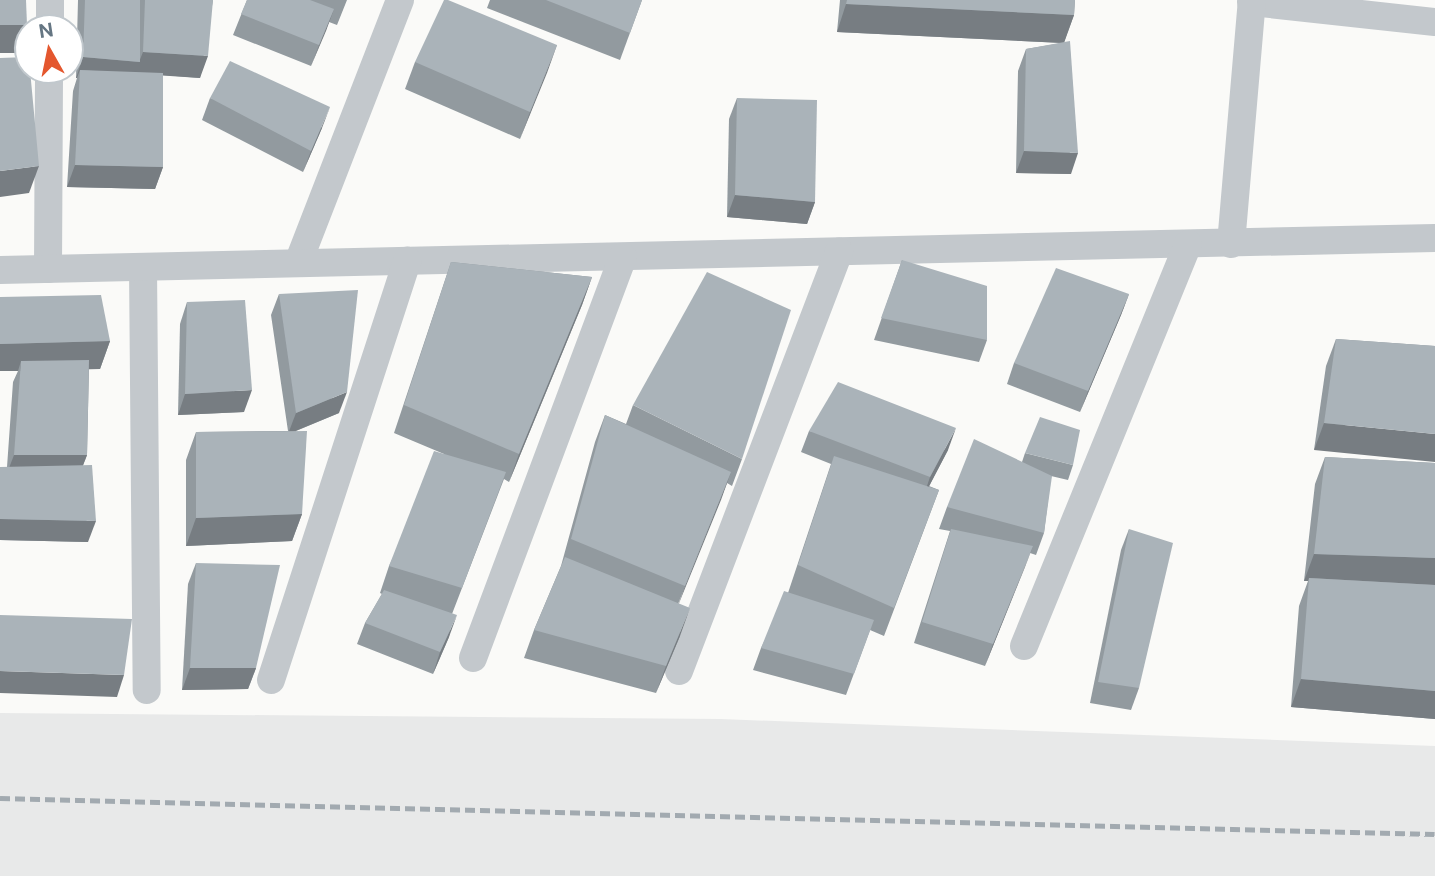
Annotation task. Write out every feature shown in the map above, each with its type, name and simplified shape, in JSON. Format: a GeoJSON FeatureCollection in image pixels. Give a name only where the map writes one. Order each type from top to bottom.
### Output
{"type":"FeatureCollection","features":[{"type":"Feature","properties":{"kind":"street"},"geometry":{"type":"LineString","coordinates":[[298,264],[400,0]]}},
{"type":"Feature","properties":{"kind":"street"},"geometry":{"type":"LineString","coordinates":[[1231,244],[1252,1],[1435,22]]}},
{"type":"Feature","properties":{"kind":"street"},"geometry":{"type":"LineString","coordinates":[[48,269],[49,84]]}},
{"type":"Feature","properties":{"kind":"street"},"geometry":{"type":"LineString","coordinates":[[0,270],[1435,238]]}},
{"type":"Feature","properties":{"kind":"street"},"geometry":{"type":"LineString","coordinates":[[1024,646],[1188,244]]}},
{"type":"Feature","properties":{"kind":"street"},"geometry":{"type":"LineString","coordinates":[[679,671],[839,252]]}},
{"type":"Feature","properties":{"kind":"street"},"geometry":{"type":"LineString","coordinates":[[473,658],[623,257]]}},
{"type":"Feature","properties":{"kind":"street"},"geometry":{"type":"LineString","coordinates":[[271,680],[407,261]]}},
{"type":"Feature","properties":{"kind":"street"},"geometry":{"type":"LineString","coordinates":[[143,267],[147,690]]}},
{"type":"Feature","properties":{"kind":"shaded area"},"geometry":{"type":"Polygon","coordinates":[[[0,713],[721,719],[1435,746],[1435,876],[0,876],[0,713]]]}},
{"type":"Feature","properties":{"kind":"building"},"geometry":{"type":"Polygon","coordinates":[[[0,0],[26,0],[27,14],[14,14],[14,25],[0,25],[0,0]]]}},
{"type":"Feature","properties":{"kind":"building"},"geometry":{"type":"Polygon","coordinates":[[[85,0],[140,0],[140,62],[84,57],[85,0]]]}},
{"type":"Feature","properties":{"kind":"building"},"geometry":{"type":"Polygon","coordinates":[[[145,0],[213,0],[208,56],[143,52],[145,0]]]}},
{"type":"Feature","properties":{"kind":"building"},"geometry":{"type":"Polygon","coordinates":[[[247,0],[310,0],[334,9],[319,45],[241,14],[247,0]]]}},
{"type":"Feature","properties":{"kind":"building"},"geometry":{"type":"Polygon","coordinates":[[[444,0],[557,45],[530,112],[415,62],[444,0]]]}},
{"type":"Feature","properties":{"kind":"building"},"geometry":{"type":"Polygon","coordinates":[[[546,0],[642,0],[630,33],[546,0]]]}},
{"type":"Feature","properties":{"kind":"building"},"geometry":{"type":"Polygon","coordinates":[[[847,0],[1075,0],[1074,15],[846,4],[847,0]]]}},
{"type":"Feature","properties":{"kind":"building"},"geometry":{"type":"Polygon","coordinates":[[[1070,41],[1078,153],[1024,151],[1026,49],[1070,41]]]}},
{"type":"Feature","properties":{"kind":"building"},"geometry":{"type":"Polygon","coordinates":[[[0,58],[14,58],[14,84],[31,84],[39,166],[0,171],[0,58]]]}},
{"type":"Feature","properties":{"kind":"building"},"geometry":{"type":"Polygon","coordinates":[[[230,61],[330,107],[311,151],[210,98],[230,61]]]}},
{"type":"Feature","properties":{"kind":"building"},"geometry":{"type":"Polygon","coordinates":[[[84,70],[163,73],[163,167],[75,165],[79,84],[84,84],[84,70]]]}},
{"type":"Feature","properties":{"kind":"building"},"geometry":{"type":"Polygon","coordinates":[[[737,98],[817,100],[815,202],[735,195],[737,98]]]}},
{"type":"Feature","properties":{"kind":"building"},"geometry":{"type":"Polygon","coordinates":[[[902,260],[987,286],[987,340],[881,318],[902,260]]]}},
{"type":"Feature","properties":{"kind":"building"},"geometry":{"type":"Polygon","coordinates":[[[451,262],[592,277],[519,454],[404,405],[451,262]]]}},
{"type":"Feature","properties":{"kind":"building"},"geometry":{"type":"Polygon","coordinates":[[[1056,268],[1129,294],[1088,391],[1014,363],[1056,268]]]}},
{"type":"Feature","properties":{"kind":"building"},"geometry":{"type":"Polygon","coordinates":[[[707,272],[791,310],[742,459],[633,405],[707,272]]]}},
{"type":"Feature","properties":{"kind":"building"},"geometry":{"type":"Polygon","coordinates":[[[358,290],[347,392],[296,413],[279,294],[358,290]]]}},
{"type":"Feature","properties":{"kind":"building"},"geometry":{"type":"Polygon","coordinates":[[[101,295],[110,341],[0,344],[0,297],[101,295]]]}},
{"type":"Feature","properties":{"kind":"building"},"geometry":{"type":"Polygon","coordinates":[[[245,300],[252,390],[185,394],[187,302],[245,300]]]}},
{"type":"Feature","properties":{"kind":"building"},"geometry":{"type":"Polygon","coordinates":[[[1336,339],[1435,346],[1435,434],[1324,423],[1336,339]]]}},
{"type":"Feature","properties":{"kind":"building"},"geometry":{"type":"Polygon","coordinates":[[[89,360],[87,455],[14,455],[21,361],[89,360]]]}},
{"type":"Feature","properties":{"kind":"building"},"geometry":{"type":"Polygon","coordinates":[[[838,382],[956,428],[930,477],[809,431],[838,382]]]}},
{"type":"Feature","properties":{"kind":"building"},"geometry":{"type":"Polygon","coordinates":[[[605,415],[731,472],[685,586],[571,539],[605,415]]]}},
{"type":"Feature","properties":{"kind":"building"},"geometry":{"type":"Polygon","coordinates":[[[1040,417],[1080,430],[1073,465],[1025,453],[1040,417]]]}},
{"type":"Feature","properties":{"kind":"building"},"geometry":{"type":"Polygon","coordinates":[[[307,431],[302,514],[196,518],[196,432],[307,431]]]}},
{"type":"Feature","properties":{"kind":"building"},"geometry":{"type":"Polygon","coordinates":[[[974,439],[1052,476],[1044,533],[947,507],[974,439]]]}},
{"type":"Feature","properties":{"kind":"building"},"geometry":{"type":"Polygon","coordinates":[[[434,451],[506,472],[462,588],[389,566],[434,451]]]}},
{"type":"Feature","properties":{"kind":"building"},"geometry":{"type":"Polygon","coordinates":[[[834,456],[939,490],[894,608],[798,565],[834,456]]]}},
{"type":"Feature","properties":{"kind":"building"},"geometry":{"type":"Polygon","coordinates":[[[1325,457],[1435,463],[1435,558],[1314,554],[1325,457]]]}},
{"type":"Feature","properties":{"kind":"building"},"geometry":{"type":"Polygon","coordinates":[[[92,465],[96,521],[0,519],[0,467],[92,465]]]}},
{"type":"Feature","properties":{"kind":"building"},"geometry":{"type":"Polygon","coordinates":[[[951,529],[1033,546],[993,644],[922,622],[951,529]]]}},
{"type":"Feature","properties":{"kind":"building"},"geometry":{"type":"Polygon","coordinates":[[[1129,529],[1173,543],[1139,688],[1098,682],[1129,529]]]}},
{"type":"Feature","properties":{"kind":"building"},"geometry":{"type":"Polygon","coordinates":[[[565,557],[690,608],[666,666],[534,630],[565,557]]]}},
{"type":"Feature","properties":{"kind":"building"},"geometry":{"type":"Polygon","coordinates":[[[196,563],[280,565],[256,668],[190,668],[196,563]]]}},
{"type":"Feature","properties":{"kind":"building"},"geometry":{"type":"Polygon","coordinates":[[[1309,578],[1435,585],[1435,691],[1301,679],[1309,578]]]}},
{"type":"Feature","properties":{"kind":"building"},"geometry":{"type":"Polygon","coordinates":[[[384,590],[457,615],[440,652],[365,623],[384,590]]]}},
{"type":"Feature","properties":{"kind":"building"},"geometry":{"type":"Polygon","coordinates":[[[784,591],[874,620],[854,674],[761,648],[784,591]]]}},
{"type":"Feature","properties":{"kind":"building"},"geometry":{"type":"Polygon","coordinates":[[[0,615],[132,619],[124,675],[0,671],[0,615]]]}},
{"type":"Feature","properties":{"kind":"railway"},"geometry":{"type":"LineString","coordinates":[[0,798],[1435,834]]}}]}
